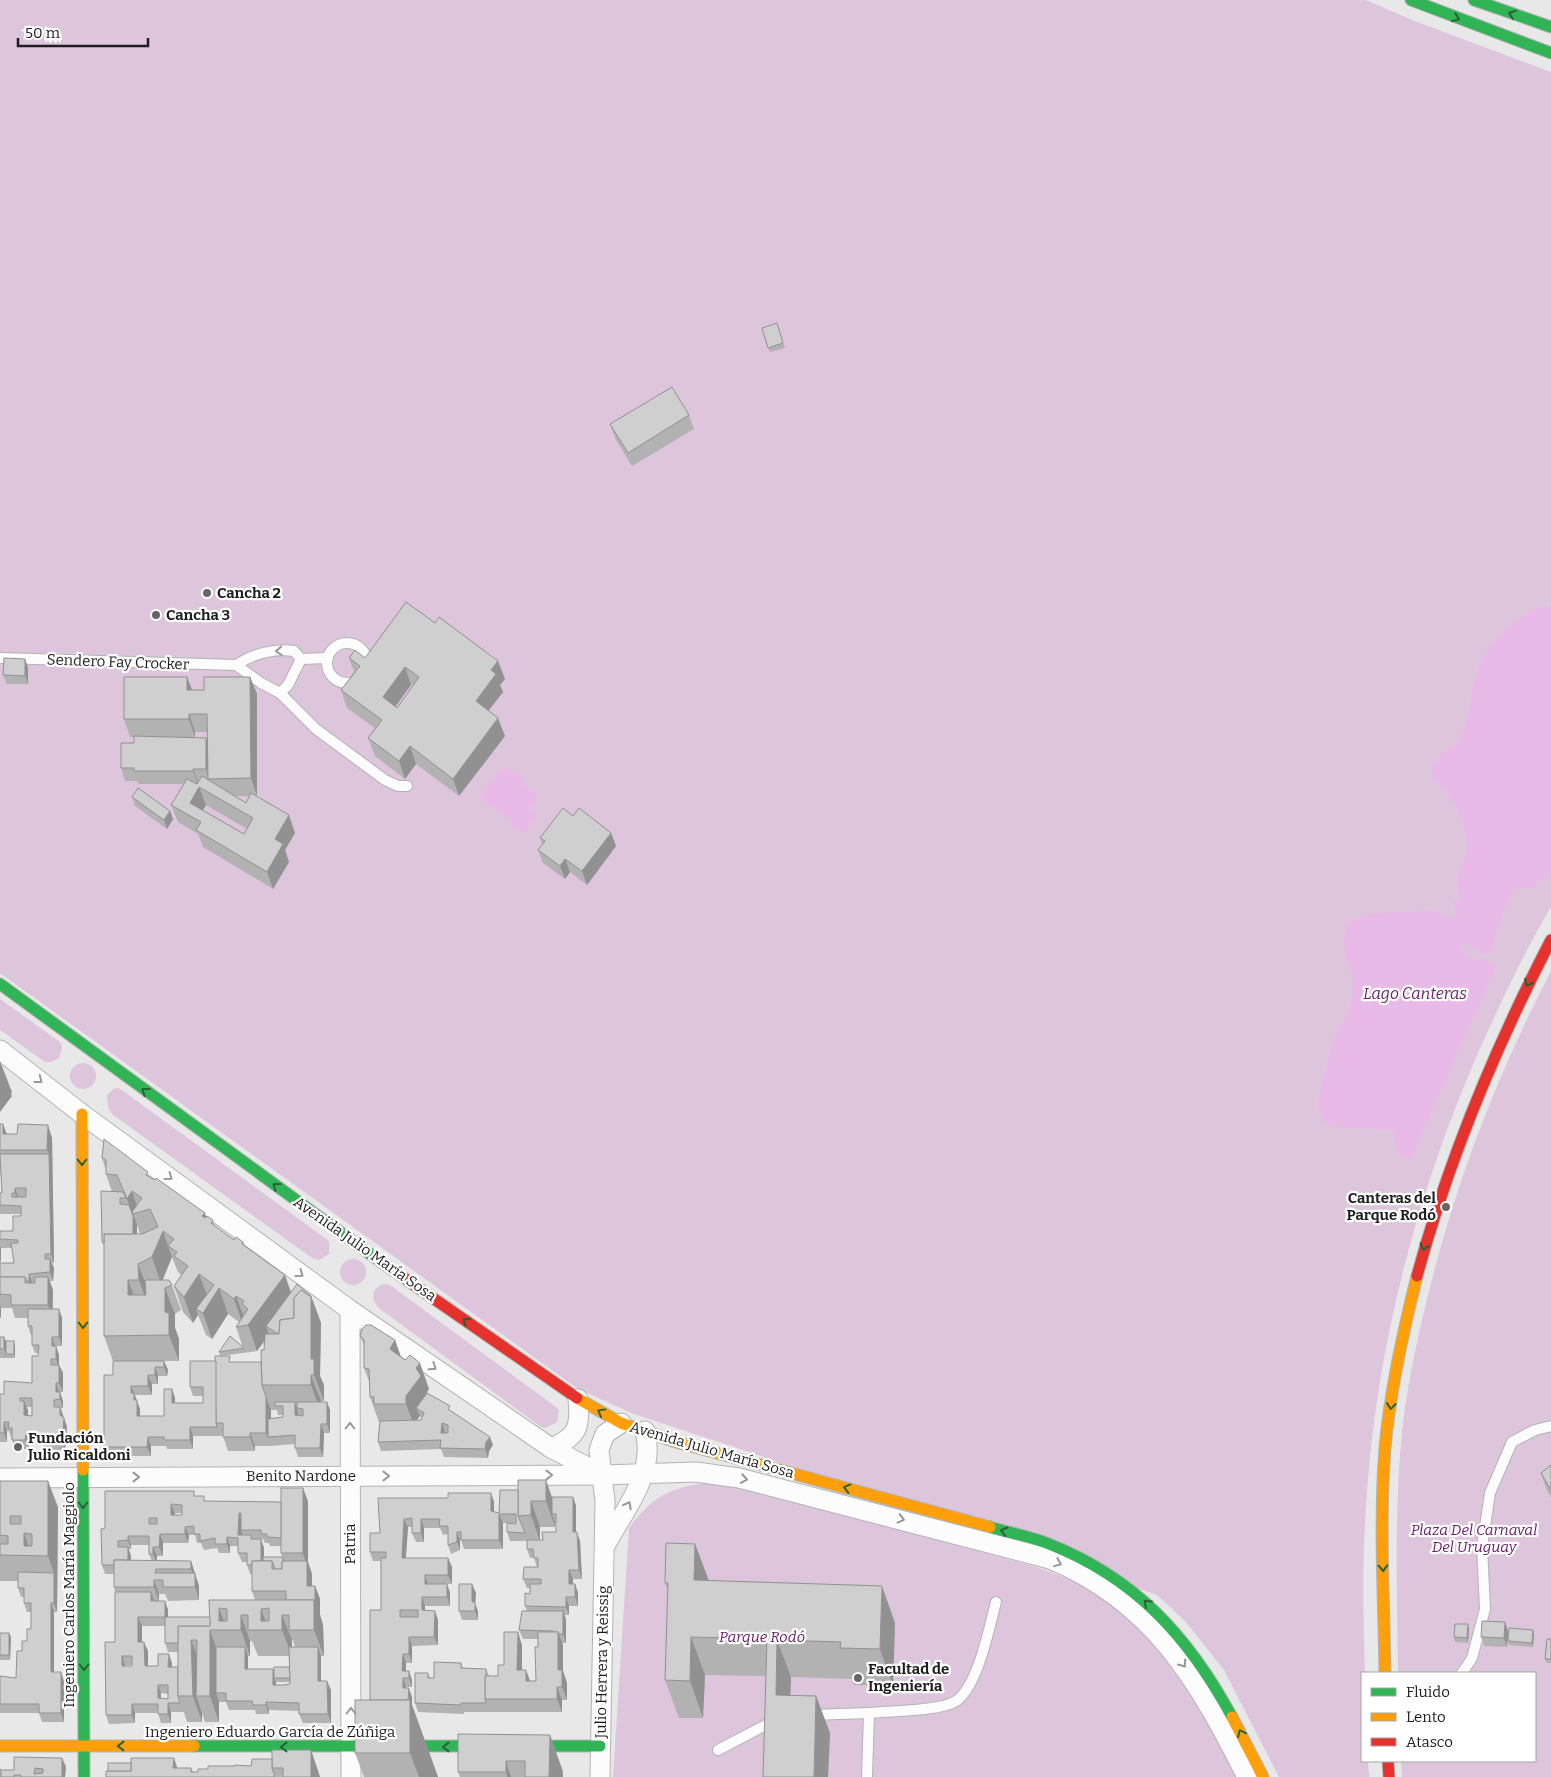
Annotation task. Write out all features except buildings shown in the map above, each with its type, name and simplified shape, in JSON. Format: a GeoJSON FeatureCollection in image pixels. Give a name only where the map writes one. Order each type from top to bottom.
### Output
{"type":"FeatureCollection","features":[{"type":"Feature","properties":{"kind":"street"},"geometry":{"type":"LineString","coordinates":[[1411,0],[1551,53]]}},
{"type":"Feature","properties":{"kind":"street"},"geometry":{"type":"LineString","coordinates":[[1474,0],[1551,27]]}},
{"type":"Feature","properties":{"kind":"street"},"geometry":{"type":"LineString","coordinates":[[1386,1672],[1382,1525],[1385,1451],[1393,1389],[1418,1268],[1445,1175],[1470,1109],[1526,986],[1551,940]]}},
{"type":"Feature","properties":{"kind":"street","name":"Avenida Julio María Sosa"},"geometry":{"type":"LineString","coordinates":[[0,984],[344,1236],[578,1400],[621,1423],[676,1442],[1047,1543],[1077,1554],[1106,1570],[1144,1600],[1191,1648],[1228,1706],[1263,1777]]}},
{"type":"Feature","properties":{"kind":"street","name":"Avenida Julio María Sosa"},"geometry":{"type":"LineString","coordinates":[[0,1050],[82,1114],[350,1310],[550,1448],[603,1475],[696,1472],[758,1482],[1050,1559],[1074,1569],[1107,1589],[1160,1636],[1181,1661],[1213,1710],[1247,1777]]}},
{"type":"Feature","properties":{"kind":"street","name":"Ingeniero Carlos María Maggiolo"},"geometry":{"type":"LineString","coordinates":[[82,1114],[84,1777]]}},
{"type":"Feature","properties":{"kind":"street","name":"Patria"},"geometry":{"type":"LineString","coordinates":[[350,1310],[351,1777]]}},
{"type":"Feature","properties":{"kind":"street"},"geometry":{"type":"LineString","coordinates":[[550,1448],[564,1442],[575,1432],[579,1423],[578,1400]]}},
{"type":"Feature","properties":{"kind":"street","name":"Julio Herrera y Reissig"},"geometry":{"type":"LineString","coordinates":[[600,1777],[604,1548],[603,1475],[599,1450],[601,1441],[611,1428],[621,1423]]}},
{"type":"Feature","properties":{"kind":"street","name":"Julio Herrera y Reissig"},"geometry":{"type":"LineString","coordinates":[[604,1548],[645,1474],[648,1459],[645,1431]]}},
{"type":"Feature","properties":{"kind":"street","name":"Benito Nardone"},"geometry":{"type":"LineString","coordinates":[[0,1478],[603,1475]]}},
{"type":"Feature","properties":{"kind":"street","name":"Ingeniero Eduardo García de Zúñiga"},"geometry":{"type":"LineString","coordinates":[[0,1746],[600,1746]]}},
{"type":"Feature","properties":{"kind":"street"},"geometry":{"type":"LineString","coordinates":[[1388,1762],[1389,1777]]}},
{"type":"Feature","properties":{"kind":"lane","name":"Sendero Fay Crocker"},"geometry":{"type":"LineString","coordinates":[[0,658],[236,665],[245,659],[278,649],[294,651],[301,660]]}},
{"type":"Feature","properties":{"kind":"lane"},"geometry":{"type":"LineString","coordinates":[[280,693],[288,685],[301,660],[328,658]]}},
{"type":"Feature","properties":{"kind":"lane"},"geometry":{"type":"LineString","coordinates":[[236,665],[261,683],[280,693],[316,729],[385,780],[398,786],[407,786]]}},
{"type":"Feature","properties":{"kind":"lane"},"geometry":{"type":"LineString","coordinates":[[1463,1672],[1472,1658],[1485,1609],[1482,1546],[1490,1493],[1512,1442],[1534,1430],[1551,1426]]}},
{"type":"Feature","properties":{"kind":"lane"},"geometry":{"type":"LineString","coordinates":[[801,1715],[869,1713],[943,1705],[956,1700],[972,1682],[996,1602]]}},
{"type":"Feature","properties":{"kind":"lane"},"geometry":{"type":"LineString","coordinates":[[867,1777],[869,1713]]}},
{"type":"Feature","properties":{"kind":"lane"},"geometry":{"type":"LineString","coordinates":[[718,1750],[777,1719]]}},
{"type":"Feature","properties":{"kind":"green space"},"geometry":{"type":"Polygon","coordinates":[[[0,0],[1366,0],[1412,20],[1551,72],[1551,907],[1524,956],[1473,1064],[1429,1183],[1410,1243],[1395,1305],[1373,1429],[1365,1515],[1363,1583],[1365,1672],[1361,1672],[1361,1762],[1368,1762],[1369,1777],[1279,1777],[1224,1670],[1185,1621],[1157,1595],[749,1452],[634,1414],[578,1389],[0,973],[0,0]]]}},
{"type":"Feature","properties":{"kind":"green space","name":"Plaza Del Carnaval Del Uruguay"},"geometry":{"type":"Polygon","coordinates":[[[1551,971],[1551,1777],[1402,1777],[1401,1762],[1536,1762],[1536,1672],[1398,1672],[1397,1583],[1399,1462],[1407,1397],[1420,1329],[1439,1253],[1465,1170],[1496,1089],[1531,1010],[1551,971]]]}},
{"type":"Feature","properties":{"kind":"green space"},"geometry":{"type":"Polygon","coordinates":[[[0,999],[60,1042],[62,1048],[59,1058],[51,1062],[45,1062],[0,1030],[0,999]]]}},
{"type":"Feature","properties":{"kind":"green space"},"geometry":{"type":"Polygon","coordinates":[[[83,1063],[92,1067],[96,1076],[92,1085],[83,1089],[74,1085],[70,1076],[74,1067],[83,1063]]]}},
{"type":"Feature","properties":{"kind":"green space"},"geometry":{"type":"Polygon","coordinates":[[[119,1088],[329,1241],[329,1254],[319,1260],[312,1258],[112,1114],[108,1108],[107,1095],[113,1089],[119,1088]]]}},
{"type":"Feature","properties":{"kind":"green space"},"geometry":{"type":"Polygon","coordinates":[[[353,1259],[362,1263],[366,1272],[362,1281],[353,1285],[344,1281],[340,1272],[344,1263],[353,1259]]]}},
{"type":"Feature","properties":{"kind":"green space"},"geometry":{"type":"Polygon","coordinates":[[[384,1284],[390,1285],[556,1407],[559,1410],[557,1422],[545,1428],[541,1427],[380,1309],[373,1295],[376,1288],[384,1284]]]}},
{"type":"Feature","properties":{"kind":"green space","name":"Parque Rodó"},"geometry":{"type":"Polygon","coordinates":[[[706,1483],[746,1487],[1043,1569],[1093,1591],[1109,1600],[1130,1617],[1167,1658],[1198,1705],[1238,1777],[613,1777],[629,1528],[645,1509],[662,1496],[671,1491],[706,1483]]]}},
{"type":"Feature","properties":{"kind":"water","name":"Lago Canteras"},"geometry":{"type":"Polygon","coordinates":[[[1551,605],[1551,872],[1545,881],[1538,879],[1536,885],[1529,889],[1516,887],[1498,927],[1492,953],[1484,954],[1464,943],[1460,948],[1471,958],[1493,963],[1495,969],[1410,1160],[1401,1155],[1396,1149],[1395,1131],[1324,1124],[1318,1107],[1321,1084],[1336,1033],[1350,1009],[1353,976],[1346,962],[1344,938],[1347,923],[1369,914],[1435,910],[1448,921],[1457,915],[1451,901],[1460,901],[1458,878],[1466,856],[1466,836],[1454,803],[1433,780],[1431,768],[1443,753],[1457,744],[1462,734],[1468,716],[1477,672],[1488,649],[1516,621],[1527,614],[1551,605]]]}},
{"type":"Feature","properties":{"kind":"water"},"geometry":{"type":"Polygon","coordinates":[[[502,767],[520,774],[525,786],[536,796],[534,804],[529,809],[537,816],[523,834],[511,825],[513,822],[480,798],[502,767]]]}},
{"type":"Feature","properties":{"kind":"traffic: fast"},"geometry":{"type":"LineString","coordinates":[[1411,0],[1551,53]]}},
{"type":"Feature","properties":{"kind":"traffic: fast"},"geometry":{"type":"LineString","coordinates":[[1474,0],[1551,27]]}},
{"type":"Feature","properties":{"kind":"traffic: fast"},"geometry":{"type":"LineString","coordinates":[[0,984],[381,1262]]}},
{"type":"Feature","properties":{"kind":"traffic: fast"},"geometry":{"type":"LineString","coordinates":[[83,1470],[84,1777]]}},
{"type":"Feature","properties":{"kind":"traffic: fast"},"geometry":{"type":"LineString","coordinates":[[990,1527],[1042,1541],[1080,1558],[1108,1574],[1133,1592],[1156,1613],[1197,1661],[1232,1717]]}},
{"type":"Feature","properties":{"kind":"traffic: fast"},"geometry":{"type":"LineString","coordinates":[[194,1746],[600,1746]]}},
{"type":"Feature","properties":{"kind":"traffic: slow"},"geometry":{"type":"LineString","coordinates":[[82,1114],[83,1470]]}},
{"type":"Feature","properties":{"kind":"traffic: slow"},"geometry":{"type":"LineString","coordinates":[[1385,1672],[1382,1532],[1385,1448],[1398,1361],[1417,1276]]}},
{"type":"Feature","properties":{"kind":"traffic: slow"},"geometry":{"type":"LineString","coordinates":[[577,1398],[621,1423],[676,1442],[990,1527]]}},
{"type":"Feature","properties":{"kind":"traffic: slow"},"geometry":{"type":"LineString","coordinates":[[1232,1717],[1263,1777]]}},
{"type":"Feature","properties":{"kind":"traffic: slow"},"geometry":{"type":"LineString","coordinates":[[0,1746],[194,1746]]}},
{"type":"Feature","properties":{"kind":"traffic: jam"},"geometry":{"type":"LineString","coordinates":[[1417,1276],[1444,1189],[1475,1104],[1511,1021],[1551,940]]}},
{"type":"Feature","properties":{"kind":"traffic: jam"},"geometry":{"type":"LineString","coordinates":[[381,1262],[577,1398]]}},
{"type":"Feature","properties":{"kind":"traffic: jam"},"geometry":{"type":"LineString","coordinates":[[1388,1762],[1389,1777]]}},
{"type":"Feature","properties":{"kind":"place","name":"Cancha 2"},"geometry":{"type":"Point","coordinates":[207,593]}},
{"type":"Feature","properties":{"kind":"place","name":"Cancha 3"},"geometry":{"type":"Point","coordinates":[156,615]}},
{"type":"Feature","properties":{"kind":"place","name":"Canteras del Parque Rodó"},"geometry":{"type":"Point","coordinates":[1446,1207]}},
{"type":"Feature","properties":{"kind":"place","name":"Fundación Julio Ricaldoni"},"geometry":{"type":"Point","coordinates":[18,1447]}},
{"type":"Feature","properties":{"kind":"place","name":"Facultad de Ingeniería"},"geometry":{"type":"Point","coordinates":[858,1678]}}]}
